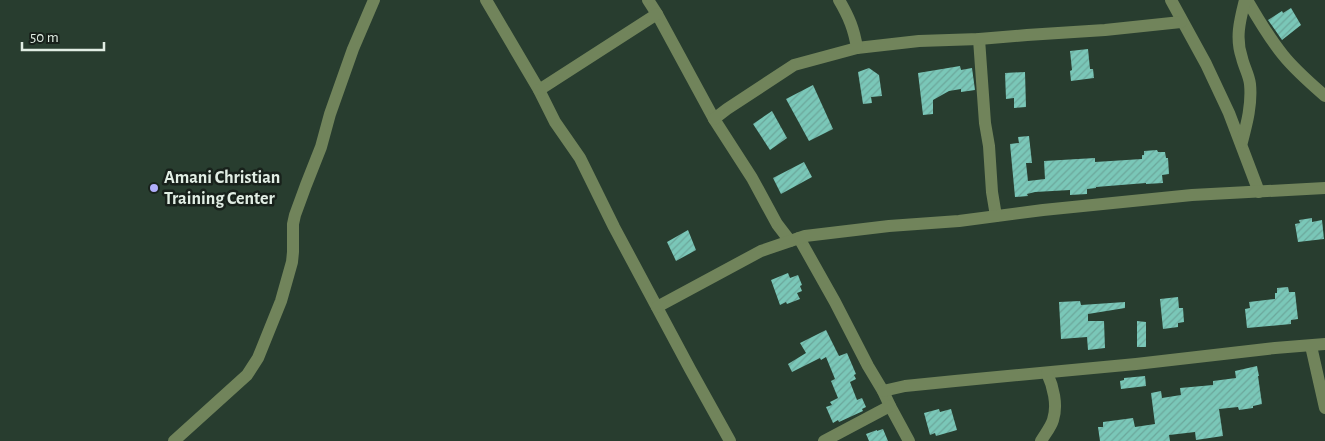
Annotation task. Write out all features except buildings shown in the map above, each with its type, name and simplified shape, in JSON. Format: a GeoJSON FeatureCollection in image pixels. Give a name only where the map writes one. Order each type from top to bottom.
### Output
{"type":"FeatureCollection","features":[{"type":"Feature","properties":{"kind":"street"},"geometry":{"type":"LineString","coordinates":[[174,441],[246,375],[258,358],[281,301],[292,262],[293,224],[321,147],[330,114],[353,49],[374,0]]}},
{"type":"Feature","properties":{"kind":"street"},"geometry":{"type":"LineString","coordinates":[[486,0],[556,122],[580,158],[614,228],[730,441]]}},
{"type":"Feature","properties":{"kind":"street"},"geometry":{"type":"LineString","coordinates":[[648,0],[714,119],[752,178],[777,224],[794,239],[835,302],[909,441]]}},
{"type":"Feature","properties":{"kind":"street"},"geometry":{"type":"LineString","coordinates":[[838,0],[853,27],[857,48]]}},
{"type":"Feature","properties":{"kind":"street"},"geometry":{"type":"LineString","coordinates":[[1171,0],[1230,113],[1259,192]]}},
{"type":"Feature","properties":{"kind":"street"},"geometry":{"type":"LineString","coordinates":[[1242,142],[1251,97],[1250,82],[1241,57],[1238,40],[1240,20],[1246,0]]}},
{"type":"Feature","properties":{"kind":"street"},"geometry":{"type":"LineString","coordinates":[[1246,0],[1283,56],[1325,96]]}},
{"type":"Feature","properties":{"kind":"street"},"geometry":{"type":"LineString","coordinates":[[539,90],[657,14]]}},
{"type":"Feature","properties":{"kind":"street"},"geometry":{"type":"LineString","coordinates":[[714,119],[794,65],[857,48],[919,41],[1105,30],[1181,22]]}},
{"type":"Feature","properties":{"kind":"street"},"geometry":{"type":"LineString","coordinates":[[978,39],[992,192],[996,216]]}},
{"type":"Feature","properties":{"kind":"street"},"geometry":{"type":"LineString","coordinates":[[657,307],[761,251],[805,236],[1192,196],[1325,188]]}},
{"type":"Feature","properties":{"kind":"street"},"geometry":{"type":"LineString","coordinates":[[1325,333],[1318,345],[1325,408]]}},
{"type":"Feature","properties":{"kind":"street"},"geometry":{"type":"LineString","coordinates":[[884,391],[905,386],[947,381],[1318,345]]}},
{"type":"Feature","properties":{"kind":"street"},"geometry":{"type":"LineString","coordinates":[[1041,441],[1054,419],[1055,406],[1052,384],[1047,372]]}},
{"type":"Feature","properties":{"kind":"street"},"geometry":{"type":"LineString","coordinates":[[824,441],[890,406]]}},
{"type":"Feature","properties":{"kind":"place","name":"Amani Christian Training Center"},"geometry":{"type":"Point","coordinates":[154,188]}}]}
